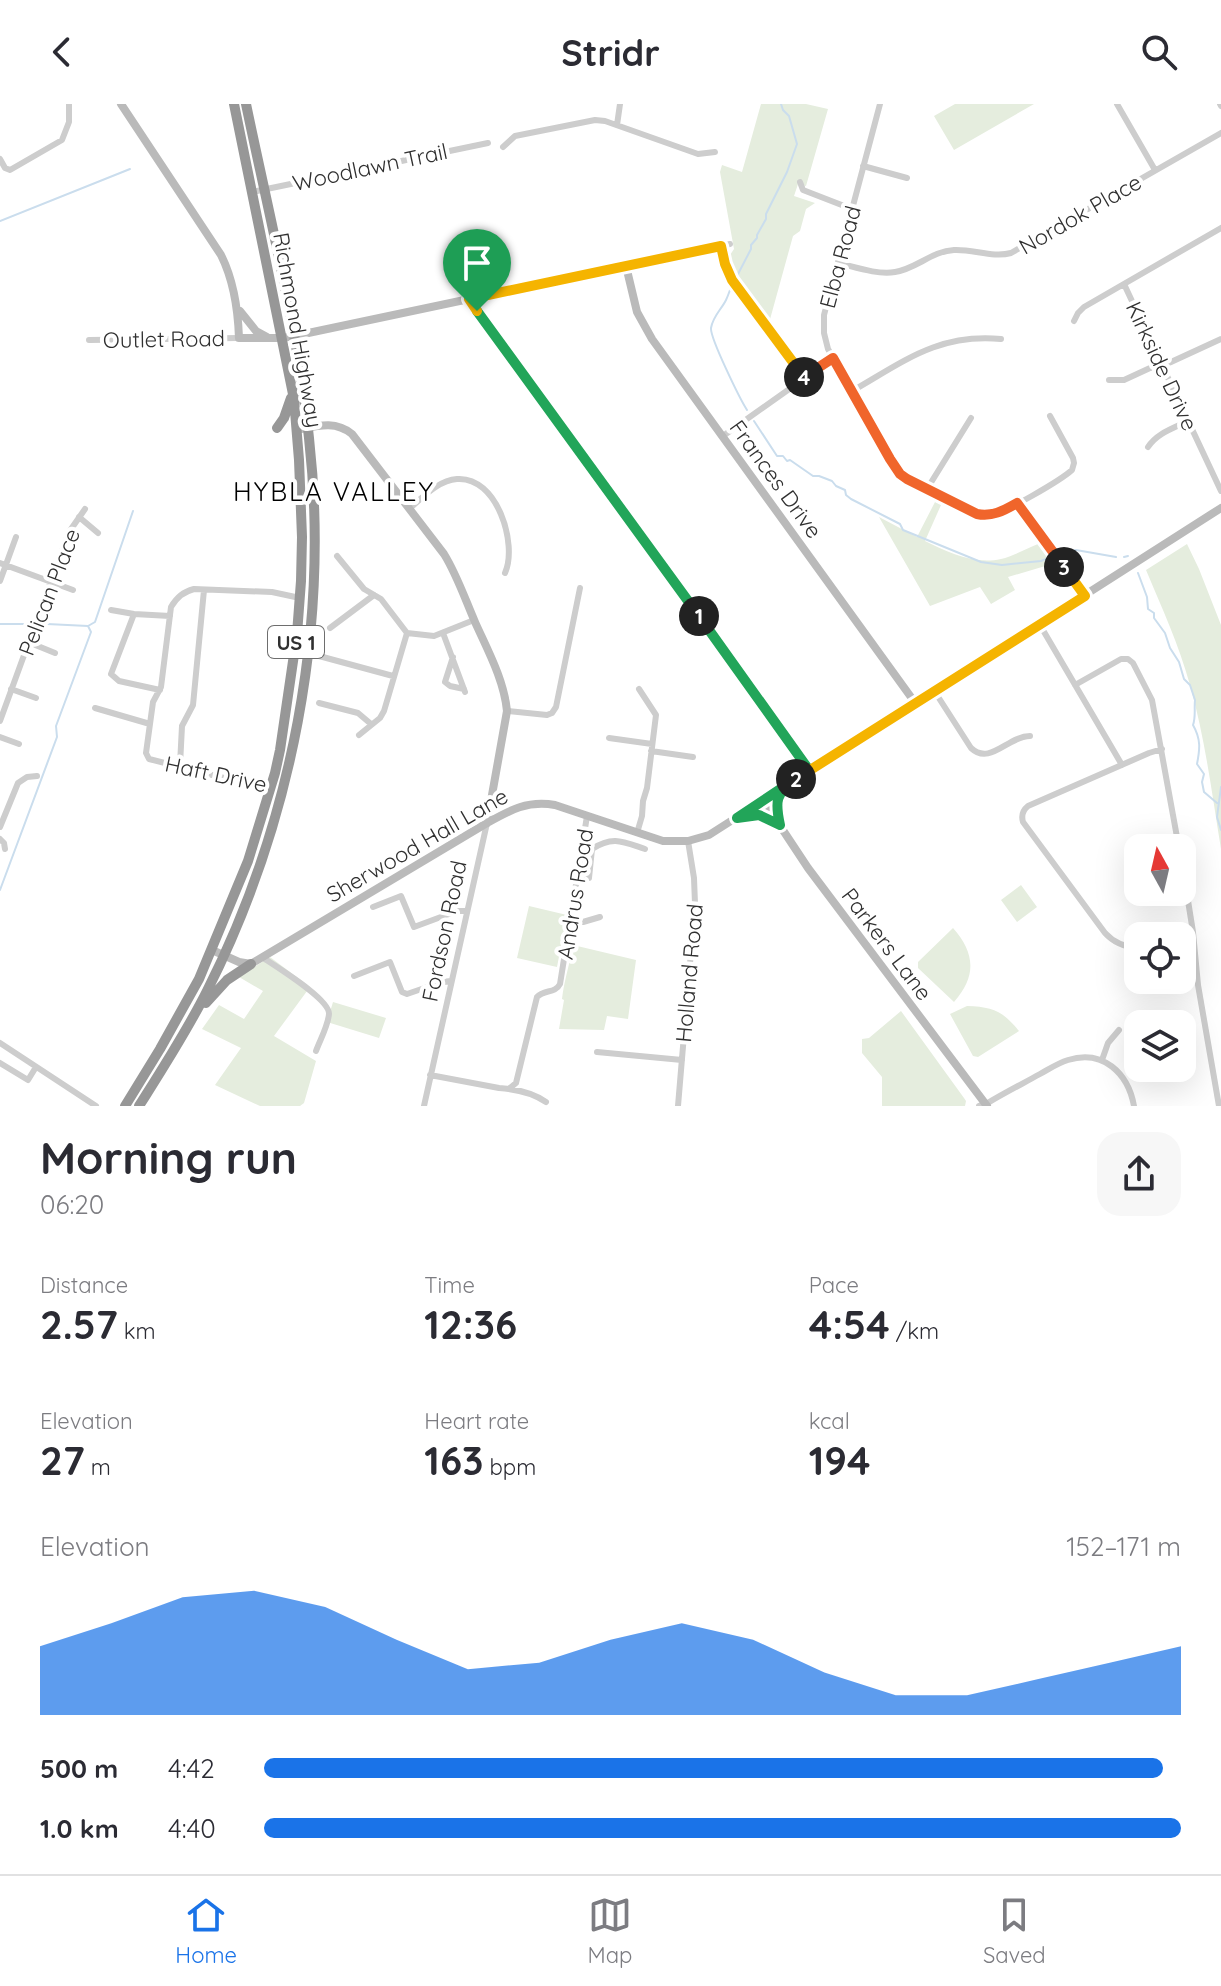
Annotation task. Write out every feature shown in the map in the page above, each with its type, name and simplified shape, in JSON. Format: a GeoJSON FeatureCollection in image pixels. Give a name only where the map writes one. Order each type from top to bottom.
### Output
{"type":"FeatureCollection","features":[{"type":"Feature","properties":{"kind":"highway","name":"Richmond Highway"},"geometry":{"type":"LineString","coordinates":[[234,104],[258,191]]}},
{"type":"Feature","properties":{"kind":"highway","name":"Richmond Highway"},"geometry":{"type":"LineString","coordinates":[[125,1106],[177,1020],[213,948],[296,733],[308,653],[313,591],[313,486],[288,337],[258,191],[246,104]]}},
{"type":"Feature","properties":{"kind":"highway","name":"Richmond Highway"},"geometry":{"type":"LineString","coordinates":[[139,1106],[194,1017],[225,953],[269,838],[291,687],[300,598],[303,429],[292,388],[288,337]]}},
{"type":"Feature","properties":{"kind":"highway"},"geometry":{"type":"LineString","coordinates":[[277,428],[288,410],[292,388]]}},
{"type":"Feature","properties":{"kind":"highway"},"geometry":{"type":"LineString","coordinates":[[194,1017],[227,980],[251,964]]}},
{"type":"Feature","properties":{"kind":"street"},"geometry":{"type":"LineString","coordinates":[[0,159],[10,170],[62,140],[69,122],[69,104]]}},
{"type":"Feature","properties":{"kind":"street"},"geometry":{"type":"LineString","coordinates":[[121,104],[221,255],[231,277],[239,338],[288,337],[730,244]]}},
{"type":"Feature","properties":{"kind":"street"},"geometry":{"type":"LineString","coordinates":[[617,125],[620,104]]}},
{"type":"Feature","properties":{"kind":"street","name":"Elba Road"},"geometry":{"type":"LineString","coordinates":[[880,104],[823,322],[833,358],[896,468],[907,479],[981,515],[998,513],[1069,474],[1074,467],[1073,458],[1050,416]]}},
{"type":"Feature","properties":{"kind":"street"},"geometry":{"type":"LineString","coordinates":[[1117,104],[1155,170]]}},
{"type":"Feature","properties":{"kind":"street"},"geometry":{"type":"LineString","coordinates":[[503,147],[515,136],[582,121],[605,121],[698,154],[715,152]]}},
{"type":"Feature","properties":{"kind":"street","name":"Nordok Place"},"geometry":{"type":"LineString","coordinates":[[838,263],[890,273],[950,250],[1006,255],[1221,133]]}},
{"type":"Feature","properties":{"kind":"street","name":"Woodlawn Trail"},"geometry":{"type":"LineString","coordinates":[[258,191],[488,143]]}},
{"type":"Feature","properties":{"kind":"street"},"geometry":{"type":"LineString","coordinates":[[863,166],[907,178]]}},
{"type":"Feature","properties":{"kind":"street"},"geometry":{"type":"LineString","coordinates":[[800,182],[803,190],[852,209]]}},
{"type":"Feature","properties":{"kind":"street"},"geometry":{"type":"LineString","coordinates":[[1074,321],[1084,307],[1221,228]]}},
{"type":"Feature","properties":{"kind":"street"},"geometry":{"type":"LineString","coordinates":[[721,246],[732,280],[803,378]]}},
{"type":"Feature","properties":{"kind":"street","name":"Frances Drive"},"geometry":{"type":"LineString","coordinates":[[626,266],[633,300],[642,323],[916,704]]}},
{"type":"Feature","properties":{"kind":"street","name":"Kirkside Drive"},"geometry":{"type":"LineString","coordinates":[[1124,284],[1221,491]]}},
{"type":"Feature","properties":{"kind":"street"},"geometry":{"type":"LineString","coordinates":[[469,299],[809,770]]}},
{"type":"Feature","properties":{"kind":"street"},"geometry":{"type":"LineString","coordinates":[[237,305],[248,323],[268,338]]}},
{"type":"Feature","properties":{"kind":"street","name":"Outlet Road"},"geometry":{"type":"LineString","coordinates":[[89,340],[239,338]]}},
{"type":"Feature","properties":{"kind":"street"},"geometry":{"type":"LineString","coordinates":[[852,391],[932,347],[962,340],[1001,339]]}},
{"type":"Feature","properties":{"kind":"street"},"geometry":{"type":"LineString","coordinates":[[1109,380],[1124,380],[1221,339]]}},
{"type":"Feature","properties":{"kind":"street"},"geometry":{"type":"LineString","coordinates":[[723,436],[833,358]]}},
{"type":"Feature","properties":{"kind":"street"},"geometry":{"type":"LineString","coordinates":[[927,489],[971,418]]}},
{"type":"Feature","properties":{"kind":"street"},"geometry":{"type":"LineString","coordinates":[[1148,447],[1159,435],[1188,421]]}},
{"type":"Feature","properties":{"kind":"street","name":"Fordson Road"},"geometry":{"type":"LineString","coordinates":[[303,429],[335,425],[347,430],[409,509],[450,564],[503,687],[507,711],[487,823],[424,1106]]}},
{"type":"Feature","properties":{"kind":"street"},"geometry":{"type":"LineString","coordinates":[[409,509],[450,480],[466,479],[480,485],[503,518],[509,558],[505,573]]}},
{"type":"Feature","properties":{"kind":"street"},"geometry":{"type":"LineString","coordinates":[[1017,503],[1085,596]]}},
{"type":"Feature","properties":{"kind":"street","name":"Sherwood Hall Lane"},"geometry":{"type":"LineString","coordinates":[[251,964],[514,808],[532,803],[555,805],[663,841],[688,841],[709,835],[1221,508]]}},
{"type":"Feature","properties":{"kind":"street","name":"Pelican Place"},"geometry":{"type":"LineString","coordinates":[[0,721],[69,532],[85,509]]}},
{"type":"Feature","properties":{"kind":"street"},"geometry":{"type":"LineString","coordinates":[[79,517],[98,533]]}},
{"type":"Feature","properties":{"kind":"street"},"geometry":{"type":"LineString","coordinates":[[0,581],[3,564],[16,537]]}},
{"type":"Feature","properties":{"kind":"street"},"geometry":{"type":"LineString","coordinates":[[337,556],[364,589],[381,599],[407,633],[424,636],[443,633],[474,620]]}},
{"type":"Feature","properties":{"kind":"street"},"geometry":{"type":"LineString","coordinates":[[3,564],[73,590]]}},
{"type":"Feature","properties":{"kind":"street"},"geometry":{"type":"LineString","coordinates":[[507,711],[547,715],[556,707],[580,588]]}},
{"type":"Feature","properties":{"kind":"street"},"geometry":{"type":"LineString","coordinates":[[95,708],[150,724],[153,702],[160,690],[171,607],[176,598],[194,589],[272,592],[300,598]]}},
{"type":"Feature","properties":{"kind":"street"},"geometry":{"type":"LineString","coordinates":[[180,765],[182,726],[193,705],[204,590]]}},
{"type":"Feature","properties":{"kind":"street"},"geometry":{"type":"LineString","coordinates":[[330,628],[374,595]]}},
{"type":"Feature","properties":{"kind":"street"},"geometry":{"type":"LineString","coordinates":[[111,610],[170,616]]}},
{"type":"Feature","properties":{"kind":"street"},"geometry":{"type":"LineString","coordinates":[[134,614],[111,674],[119,681],[160,690]]}},
{"type":"Feature","properties":{"kind":"street"},"geometry":{"type":"LineString","coordinates":[[1040,625],[1122,765]]}},
{"type":"Feature","properties":{"kind":"street"},"geometry":{"type":"LineString","coordinates":[[359,735],[384,711],[407,633]]}},
{"type":"Feature","properties":{"kind":"street"},"geometry":{"type":"LineString","coordinates":[[443,633],[453,657],[464,690],[445,682],[453,657]]}},
{"type":"Feature","properties":{"kind":"street"},"geometry":{"type":"LineString","coordinates":[[28,642],[55,653]]}},
{"type":"Feature","properties":{"kind":"street"},"geometry":{"type":"LineString","coordinates":[[308,653],[393,676]]}},
{"type":"Feature","properties":{"kind":"street"},"geometry":{"type":"LineString","coordinates":[[1075,685],[1117,660],[1131,661],[1152,700],[1177,834]]}},
{"type":"Feature","properties":{"kind":"street"},"geometry":{"type":"LineString","coordinates":[[11,689],[36,698]]}},
{"type":"Feature","properties":{"kind":"street"},"geometry":{"type":"LineString","coordinates":[[637,833],[656,715],[639,689]]}},
{"type":"Feature","properties":{"kind":"street"},"geometry":{"type":"LineString","coordinates":[[935,692],[976,752],[989,754],[1017,738],[1030,736]]}},
{"type":"Feature","properties":{"kind":"street"},"geometry":{"type":"LineString","coordinates":[[319,703],[358,713],[371,724]]}},
{"type":"Feature","properties":{"kind":"street","name":"Haft Drive"},"geometry":{"type":"LineString","coordinates":[[150,724],[146,753],[149,759],[232,780],[277,787]]}},
{"type":"Feature","properties":{"kind":"street"},"geometry":{"type":"LineString","coordinates":[[0,737],[19,744]]}},
{"type":"Feature","properties":{"kind":"street"},"geometry":{"type":"LineString","coordinates":[[609,738],[693,757]]}},
{"type":"Feature","properties":{"kind":"street"},"geometry":{"type":"LineString","coordinates":[[1124,945],[1108,936],[1022,818],[1023,812],[1028,806],[1162,749]]}},
{"type":"Feature","properties":{"kind":"street"},"geometry":{"type":"LineString","coordinates":[[0,827],[18,783],[27,777],[37,776]]}},
{"type":"Feature","properties":{"kind":"street"},"geometry":{"type":"LineString","coordinates":[[780,825],[777,803],[783,787]]}},
{"type":"Feature","properties":{"kind":"street","name":"Parkers Lane"},"geometry":{"type":"LineString","coordinates":[[763,800],[808,868],[984,1106]]}},
{"type":"Feature","properties":{"kind":"street"},"geometry":{"type":"LineString","coordinates":[[737,818],[759,815],[780,825]]}},
{"type":"Feature","properties":{"kind":"street","name":"Andrus Road"},"geometry":{"type":"LineString","coordinates":[[510,1088],[516,1083],[539,995],[554,990],[560,984],[587,816]]}},
{"type":"Feature","properties":{"kind":"street"},"geometry":{"type":"LineString","coordinates":[[0,839],[5,849]]}},
{"type":"Feature","properties":{"kind":"street"},"geometry":{"type":"LineString","coordinates":[[577,877],[589,878],[592,849],[597,846],[618,840],[645,849]]}},
{"type":"Feature","properties":{"kind":"street","name":"Holland Road"},"geometry":{"type":"LineString","coordinates":[[678,1106],[695,906],[688,841]]}},
{"type":"Feature","properties":{"kind":"street"},"geometry":{"type":"LineString","coordinates":[[373,907],[401,896],[414,927],[457,911],[466,911]]}},
{"type":"Feature","properties":{"kind":"street"},"geometry":{"type":"LineString","coordinates":[[571,920],[583,922],[600,917]]}},
{"type":"Feature","properties":{"kind":"street"},"geometry":{"type":"LineString","coordinates":[[213,948],[246,959],[262,957],[327,1006],[329,1015],[316,1051]]}},
{"type":"Feature","properties":{"kind":"street"},"geometry":{"type":"LineString","coordinates":[[225,953],[239,962],[251,964]]}},
{"type":"Feature","properties":{"kind":"street"},"geometry":{"type":"LineString","coordinates":[[354,976],[390,962],[402,992],[407,994],[451,981]]}},
{"type":"Feature","properties":{"kind":"street"},"geometry":{"type":"LineString","coordinates":[[1196,964],[1219,1106]]}},
{"type":"Feature","properties":{"kind":"street"},"geometry":{"type":"LineString","coordinates":[[1102,1060],[1108,1043],[1119,1030]]}},
{"type":"Feature","properties":{"kind":"street"},"geometry":{"type":"LineString","coordinates":[[0,1043],[96,1106]]}},
{"type":"Feature","properties":{"kind":"street"},"geometry":{"type":"LineString","coordinates":[[597,1052],[682,1060]]}},
{"type":"Feature","properties":{"kind":"street"},"geometry":{"type":"LineString","coordinates":[[984,1106],[1065,1060],[1080,1057],[1102,1060],[1123,1077],[1130,1088],[1134,1106]]}},
{"type":"Feature","properties":{"kind":"street"},"geometry":{"type":"LineString","coordinates":[[0,1063],[28,1080],[36,1067]]}},
{"type":"Feature","properties":{"kind":"street"},"geometry":{"type":"LineString","coordinates":[[430,1075],[510,1088],[546,1102]]}},
{"type":"Feature","properties":{"kind":"green space"},"geometry":{"type":"Polygon","coordinates":[[[761,104],[806,104],[828,109],[806,186],[798,184],[794,196],[815,203],[806,209],[800,231],[793,236],[769,323],[735,273],[730,255],[734,249],[720,172],[722,165],[742,172],[761,104]]]}},
{"type":"Feature","properties":{"kind":"green space"},"geometry":{"type":"Polygon","coordinates":[[[955,104],[1034,104],[954,150],[934,116],[955,104]]]}},
{"type":"Feature","properties":{"kind":"green space"},"geometry":{"type":"Polygon","coordinates":[[[935,502],[941,505],[925,541],[981,560],[1001,559],[1038,544],[1052,564],[1008,577],[1015,590],[991,604],[980,587],[930,606],[879,517],[917,537],[935,502]]]}},
{"type":"Feature","properties":{"kind":"green space"},"geometry":{"type":"Polygon","coordinates":[[[1187,544],[1221,625],[1221,849],[1204,746],[1190,685],[1146,570],[1187,544]]]}},
{"type":"Feature","properties":{"kind":"green space"},"geometry":{"type":"Polygon","coordinates":[[[1021,885],[1037,907],[1017,922],[1001,900],[1021,885]]]}},
{"type":"Feature","properties":{"kind":"green space"},"geometry":{"type":"Polygon","coordinates":[[[529,906],[567,915],[557,967],[517,958],[529,906]]]}},
{"type":"Feature","properties":{"kind":"green space"},"geometry":{"type":"Polygon","coordinates":[[[953,928],[966,946],[970,965],[967,983],[954,1002],[918,968],[918,962],[953,928]]]}},
{"type":"Feature","properties":{"kind":"green space"},"geometry":{"type":"Polygon","coordinates":[[[573,945],[636,960],[628,1019],[607,1016],[604,1030],[559,1029],[573,945]]]}},
{"type":"Feature","properties":{"kind":"green space"},"geometry":{"type":"Polygon","coordinates":[[[270,957],[310,987],[274,1036],[316,1061],[304,1103],[300,1106],[260,1106],[215,1085],[241,1048],[202,1029],[219,1005],[244,1019],[263,991],[239,977],[270,957]]]}},
{"type":"Feature","properties":{"kind":"green space"},"geometry":{"type":"Polygon","coordinates":[[[333,1002],[386,1018],[379,1038],[327,1022],[333,1002]]]}},
{"type":"Feature","properties":{"kind":"green space"},"geometry":{"type":"Polygon","coordinates":[[[967,1006],[996,1011],[1019,1031],[978,1057],[973,1056],[950,1014],[967,1006]]]}},
{"type":"Feature","properties":{"kind":"green space"},"geometry":{"type":"Polygon","coordinates":[[[901,1011],[964,1098],[965,1106],[882,1106],[882,1077],[862,1053],[862,1039],[869,1038],[901,1011]]]}},
{"type":"Feature","properties":{"kind":"waterway"},"geometry":{"type":"LineString","coordinates":[[737,276],[766,219],[797,144],[789,116],[781,104]]}},
{"type":"Feature","properties":{"kind":"waterway"},"geometry":{"type":"LineString","coordinates":[[0,221],[130,169]]}},
{"type":"Feature","properties":{"kind":"waterway"},"geometry":{"type":"LineString","coordinates":[[731,288],[711,328],[720,355],[747,410]]}},
{"type":"Feature","properties":{"kind":"waterway"},"geometry":{"type":"LineString","coordinates":[[754,421],[777,456],[783,456],[813,476],[832,481],[845,490],[851,499],[900,524],[903,530],[981,562],[1002,565],[1046,559]]}},
{"type":"Feature","properties":{"kind":"waterway"},"geometry":{"type":"LineString","coordinates":[[47,624],[88,626],[95,622],[133,511]]}},
{"type":"Feature","properties":{"kind":"waterway"},"geometry":{"type":"LineString","coordinates":[[1065,553],[1076,550],[1116,557]]}},
{"type":"Feature","properties":{"kind":"waterway"},"geometry":{"type":"LineString","coordinates":[[1124,557],[1128,556]]}},
{"type":"Feature","properties":{"kind":"waterway"},"geometry":{"type":"LineString","coordinates":[[1138,573],[1148,609],[1154,613],[1179,662],[1184,679],[1190,685],[1195,700],[1193,725],[1199,744],[1197,764],[1204,774],[1204,792],[1217,803]]}},
{"type":"Feature","properties":{"kind":"waterway"},"geometry":{"type":"LineString","coordinates":[[0,624],[24,624]]}},
{"type":"Feature","properties":{"kind":"waterway"},"geometry":{"type":"LineString","coordinates":[[0,890],[57,737],[56,726],[91,632],[88,626]]}},
{"type":"Feature","properties":{"kind":"waterway"},"geometry":{"type":"LineString","coordinates":[[1221,787],[1217,817],[1221,830]]}},
{"type":"Feature","properties":{"kind":"district","name":"HYBLA VALLEY"},"geometry":{"type":"Point","coordinates":[334,491]}},
{"type":"Feature","properties":{"kind":"route"},"geometry":{"type":"LineString","coordinates":[[477,311],[469,299],[721,246],[732,280],[803,378],[833,358],[900,474],[977,514],[998,513],[1017,503],[1085,596],[834,756],[809,770],[783,787],[778,798],[777,803],[780,825],[759,815],[737,818],[809,770],[477,311]]}}]}
